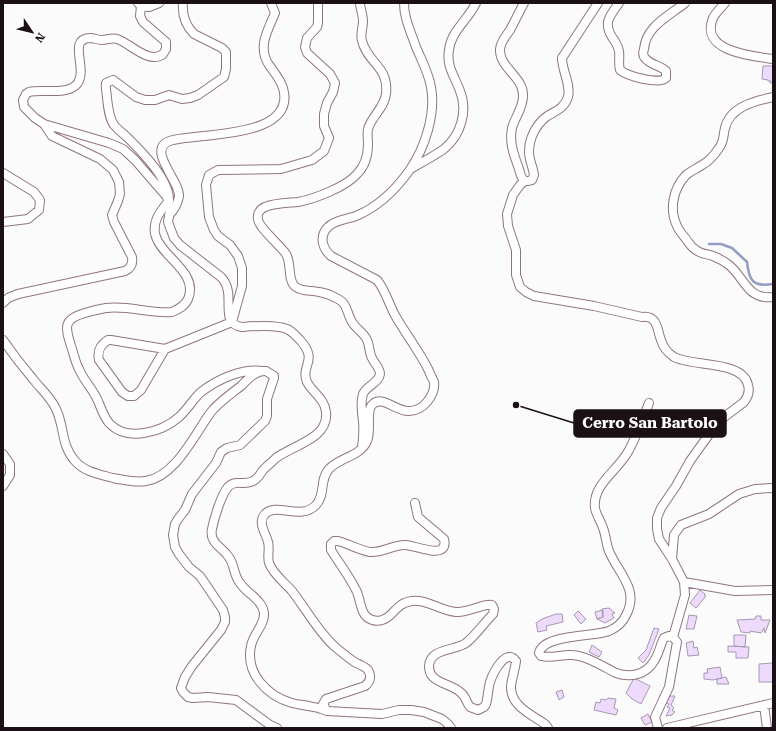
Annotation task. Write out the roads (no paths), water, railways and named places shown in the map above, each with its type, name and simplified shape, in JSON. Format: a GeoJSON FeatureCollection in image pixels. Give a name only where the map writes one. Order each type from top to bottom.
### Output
{"type":"FeatureCollection","features":[{"type":"Feature","properties":{"kind":"street"},"geometry":{"type":"LineString","coordinates":[[159,3],[150,7],[139,4],[140,16],[143,22],[166,42],[166,48],[163,54],[155,58],[148,56],[114,38],[102,40],[88,38],[82,41],[78,50],[82,74],[77,84],[74,87],[65,90],[29,92],[24,96],[23,104],[35,118],[44,124],[102,140],[123,149],[135,160],[169,201]]}},
{"type":"Feature","properties":{"kind":"street"},"geometry":{"type":"LineString","coordinates":[[183,3],[182,14],[191,31],[222,48],[226,52],[225,75],[223,79],[198,95],[186,99],[169,96],[155,100],[145,100],[136,97],[115,81],[108,81],[105,86],[109,110],[114,125],[142,152],[159,175],[168,191],[170,210],[169,228],[177,242],[221,277],[226,283],[229,295],[229,316],[232,322],[242,327],[278,326],[293,333],[309,351],[310,359],[306,371],[306,379],[323,402],[326,409],[325,422],[316,435],[302,445],[285,452],[278,457],[253,481],[246,483],[234,483],[227,488],[222,496],[212,533],[214,542],[231,560],[235,575],[240,584],[259,602],[264,610],[264,620],[252,639],[250,650],[251,664],[256,678],[266,689],[284,701],[298,705],[313,706],[327,711],[382,714],[405,710],[418,710],[445,721],[451,728]]}},
{"type":"Feature","properties":{"kind":"street"},"geometry":{"type":"LineString","coordinates":[[169,216],[175,207],[179,195],[175,181],[161,157],[165,144],[173,140],[239,132],[251,129],[268,122],[280,111],[284,100],[283,89],[266,59],[263,48],[264,37],[274,13],[271,3]]}},
{"type":"Feature","properties":{"kind":"street"},"geometry":{"type":"LineString","coordinates":[[232,322],[242,286],[242,268],[238,256],[230,245],[218,236],[214,230],[209,217],[206,181],[212,172],[218,170],[281,169],[312,160],[324,151],[329,138],[324,126],[324,114],[327,102],[333,92],[334,83],[330,74],[307,53],[305,48],[307,38],[317,27],[318,3]]}},
{"type":"Feature","properties":{"kind":"street"},"geometry":{"type":"LineString","coordinates":[[360,3],[363,20],[360,35],[366,52],[382,71],[386,89],[382,106],[371,120],[368,130],[367,152],[364,163],[358,173],[344,184],[324,194],[300,201],[264,207],[259,211],[257,218],[260,224],[286,254],[290,263],[291,281],[293,284],[298,288],[320,292],[337,298],[343,302],[352,322],[367,340],[370,356],[380,373],[378,378],[365,390],[362,396],[362,449]]}},
{"type":"Feature","properties":{"kind":"street"},"geometry":{"type":"LineString","coordinates":[[327,711],[324,704],[326,699],[365,686],[369,682],[370,674],[367,668],[347,656],[325,637],[290,589],[274,572],[269,563],[269,542],[262,522],[264,515],[272,510],[300,512],[314,507],[321,498],[323,479],[327,471],[334,464],[362,449],[370,436],[369,410],[372,404],[380,401],[400,410],[409,411],[418,409],[426,404],[431,396],[434,382],[421,354],[411,342],[393,312],[380,284],[377,280],[331,256],[325,250],[323,238],[326,230],[332,224],[357,216],[377,204],[395,188],[410,169],[425,138],[430,118],[432,96],[431,86],[407,26],[404,3]]}},
{"type":"Feature","properties":{"kind":"street"},"geometry":{"type":"LineString","coordinates":[[410,169],[443,149],[453,139],[460,126],[463,112],[462,98],[450,68],[448,56],[453,37],[476,3]]}},
{"type":"Feature","properties":{"kind":"street"},"geometry":{"type":"LineString","coordinates":[[524,3],[501,42],[500,52],[503,62],[521,84],[523,90],[523,102],[512,128],[511,143],[522,178],[525,181]]}},
{"type":"Feature","properties":{"kind":"street"},"geometry":{"type":"LineString","coordinates":[[598,3],[562,58],[562,64],[568,84],[568,97],[565,104],[559,110],[547,117],[534,131],[529,150],[529,158],[534,175],[532,180],[525,181],[513,195],[507,214],[508,226],[516,250],[517,279],[523,290],[534,296],[594,306],[642,317],[649,317],[656,323],[663,346],[670,354],[680,359],[711,364],[736,371],[744,376],[748,383],[749,391],[744,402],[723,418],[710,433],[690,461],[659,513],[657,524],[661,543],[672,558],[684,582],[685,595],[673,637]]}},
{"type":"Feature","properties":{"kind":"street"},"geometry":{"type":"LineString","coordinates":[[619,3],[609,18],[608,30],[619,52],[618,64],[620,70],[631,77],[660,81],[666,78],[666,71],[645,59],[643,55],[644,44],[648,34],[654,26],[685,3]]}},
{"type":"Feature","properties":{"kind":"street"},"geometry":{"type":"LineString","coordinates":[[725,3],[715,15],[712,23],[712,32],[718,43],[740,54],[773,58]]}},
{"type":"Feature","properties":{"kind":"street"},"geometry":{"type":"LineString","coordinates":[[773,97],[742,106],[733,113],[726,122],[724,139],[720,147],[703,165],[691,172],[681,182],[675,194],[673,208],[678,227],[694,250],[718,258],[729,265],[746,287],[755,294],[765,297],[773,297]]}},
{"type":"Feature","properties":{"kind":"street"},"geometry":{"type":"LineString","coordinates":[[3,303],[8,298],[18,294],[125,271],[130,267],[132,262],[132,257],[114,222],[112,215],[120,194],[118,182],[113,170],[100,159],[52,136],[44,124]]}},
{"type":"Feature","properties":{"kind":"street"},"geometry":{"type":"LineString","coordinates":[[3,173],[34,192],[40,200],[39,210],[28,219],[3,222]]}},
{"type":"Feature","properties":{"kind":"street"},"geometry":{"type":"LineString","coordinates":[[169,201],[160,212],[155,223],[156,237],[165,251],[188,279],[190,293],[184,305],[176,310],[168,312],[106,308],[73,317],[70,319],[67,326],[67,334],[77,366],[100,403],[103,415],[111,425],[127,433],[139,433],[159,429],[178,418],[201,392],[240,372],[252,369],[271,373],[274,378],[267,399],[266,419],[240,445],[227,448],[221,452],[216,463],[192,494],[185,510],[175,524],[173,535],[175,547],[179,554],[189,567],[200,576],[223,610],[225,617],[225,622],[221,630],[185,677],[181,688],[183,692],[188,697],[193,698],[208,697],[236,700],[270,725],[277,728]]}},
{"type":"Feature","properties":{"kind":"street"},"geometry":{"type":"LineString","coordinates":[[165,349],[141,390],[137,394],[131,396],[128,396],[122,392],[100,360],[98,353],[102,344],[111,340],[165,349],[232,322]]}},
{"type":"Feature","properties":{"kind":"street"},"geometry":{"type":"LineString","coordinates":[[3,340],[17,360],[56,408],[66,448],[74,460],[90,472],[121,480],[145,481],[156,478],[164,473],[175,463],[213,410],[249,379],[263,371]]}},
{"type":"Feature","properties":{"kind":"street"},"geometry":{"type":"LineString","coordinates":[[649,403],[629,451],[600,487],[596,497],[595,509],[604,528],[609,552],[626,581],[630,592],[630,603],[627,614],[620,624],[609,631],[550,642],[542,647],[539,653],[543,657],[562,655],[583,657],[621,675],[632,676],[648,669],[655,660],[664,638],[669,636],[673,637],[677,642],[669,687],[654,717],[658,728]]}},
{"type":"Feature","properties":{"kind":"street"},"geometry":{"type":"LineString","coordinates":[[3,454],[10,464],[10,475],[3,486]]}},
{"type":"Feature","properties":{"kind":"street"},"geometry":{"type":"LineString","coordinates":[[672,558],[674,535],[681,525],[709,514],[739,494],[755,489],[773,488]]}},
{"type":"Feature","properties":{"kind":"street"},"geometry":{"type":"LineString","coordinates":[[415,503],[418,517],[444,539],[444,545],[441,549],[436,550],[398,544],[388,550],[376,552],[364,550],[338,541],[334,541],[331,544],[331,550],[356,590],[363,613],[372,620],[382,620],[389,617],[398,606],[416,600],[459,612],[472,610],[487,604],[492,605],[494,609],[493,614],[467,642],[461,646],[438,653],[432,657],[429,664],[430,673],[435,679],[454,687],[461,692],[466,698],[470,707],[478,710],[486,704],[490,681],[494,672],[504,658],[509,656],[512,657],[516,661],[511,688],[515,701],[521,708],[545,724],[548,728]]}},
{"type":"Feature","properties":{"kind":"street"},"geometry":{"type":"LineString","coordinates":[[684,582],[735,591],[773,590]]}},
{"type":"Feature","properties":{"kind":"street"},"geometry":{"type":"LineString","coordinates":[[667,728],[773,703]]}},
{"type":"Feature","properties":{"kind":"street"},"geometry":{"type":"LineString","coordinates":[[764,705],[768,728]]}},
{"type":"Feature","properties":{"kind":"waterway"},"geometry":{"type":"LineString","coordinates":[[709,244],[721,244],[732,248],[747,262],[749,274],[753,281],[766,285],[773,284]]}},
{"type":"Feature","properties":{"kind":"place","name":"Cerro San Bartolo"},"geometry":{"type":"Point","coordinates":[516,405]}}]}
